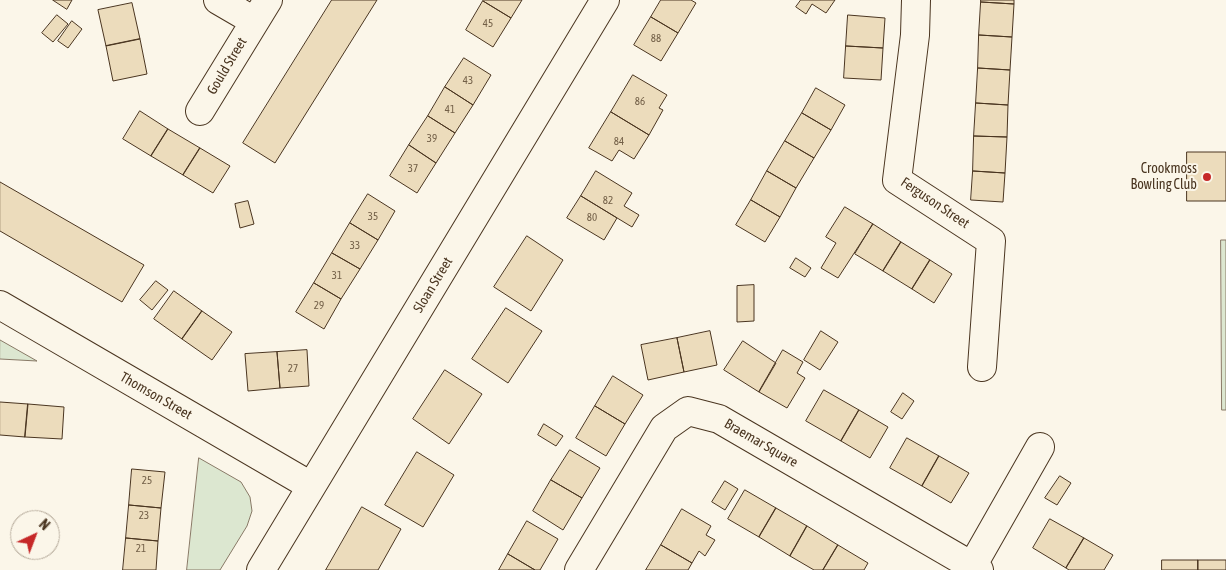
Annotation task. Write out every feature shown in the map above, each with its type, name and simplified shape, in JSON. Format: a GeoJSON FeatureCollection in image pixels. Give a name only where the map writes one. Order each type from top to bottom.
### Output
{"type":"FeatureCollection","features":[{"type":"Feature","properties":{"kind":"street","name":"Gould Street"},"geometry":{"type":"LineString","coordinates":[[200,111],[261,11],[218,0]]}},
{"type":"Feature","properties":{"kind":"street","name":"Sloan Street"},"geometry":{"type":"LineString","coordinates":[[261,570],[605,0]]}},
{"type":"Feature","properties":{"kind":"street","name":"Ferguson Street"},"geometry":{"type":"LineString","coordinates":[[916,0],[915,34],[896,180],[991,241],[982,367]]}},
{"type":"Feature","properties":{"kind":"street","name":"Thomson Street"},"geometry":{"type":"LineString","coordinates":[[0,305],[311,486]]}},
{"type":"Feature","properties":{"kind":"street","name":"Braemar Square"},"geometry":{"type":"LineString","coordinates":[[579,570],[664,428],[688,411],[719,419],[974,569]]}},
{"type":"Feature","properties":{"kind":"street"},"geometry":{"type":"LineString","coordinates":[[974,569],[1040,447]]}},
{"type":"Feature","properties":{"kind":"green space"},"geometry":{"type":"Polygon","coordinates":[[[1221,240],[1226,240],[1226,410],[1222,410],[1221,240]]]}},
{"type":"Feature","properties":{"kind":"green space"},"geometry":{"type":"Polygon","coordinates":[[[0,340],[37,361],[0,359],[0,340]]]}},
{"type":"Feature","properties":{"kind":"green space"},"geometry":{"type":"Polygon","coordinates":[[[199,458],[241,482],[250,497],[252,511],[247,526],[220,570],[187,570],[199,458]]]}},
{"type":"Feature","properties":{"kind":"building"},"geometry":{"type":"Polygon","coordinates":[[[53,0],[72,0],[67,9],[53,0]]]}},
{"type":"Feature","properties":{"kind":"building"},"geometry":{"type":"Polygon","coordinates":[[[332,0],[377,0],[275,163],[243,143],[332,0]]]}},
{"type":"Feature","properties":{"kind":"building"},"geometry":{"type":"Polygon","coordinates":[[[484,0],[522,0],[511,18],[484,0]]]}},
{"type":"Feature","properties":{"kind":"building"},"geometry":{"type":"Polygon","coordinates":[[[661,0],[691,0],[696,3],[678,33],[651,17],[661,0]]]}},
{"type":"Feature","properties":{"kind":"building"},"geometry":{"type":"Polygon","coordinates":[[[801,0],[835,0],[826,13],[812,4],[806,14],[796,7],[801,0]]]}},
{"type":"Feature","properties":{"kind":"building"},"geometry":{"type":"Polygon","coordinates":[[[981,0],[1014,0],[1014,4],[981,2],[981,0]]]}},
{"type":"Feature","properties":{"kind":"building"},"geometry":{"type":"Polygon","coordinates":[[[483,1],[511,18],[493,47],[466,30],[483,1]]]}},
{"type":"Feature","properties":{"kind":"building"},"geometry":{"type":"Polygon","coordinates":[[[981,2],[1014,4],[1012,37],[979,35],[981,2]]]}},
{"type":"Feature","properties":{"kind":"building"},"geometry":{"type":"Polygon","coordinates":[[[132,3],[140,39],[106,46],[98,10],[132,3]]]}},
{"type":"Feature","properties":{"kind":"building"},"geometry":{"type":"Polygon","coordinates":[[[57,15],[68,24],[53,42],[42,33],[57,15]]]}},
{"type":"Feature","properties":{"kind":"building"},"geometry":{"type":"Polygon","coordinates":[[[848,15],[885,18],[883,48],[846,46],[848,15]]]}},
{"type":"Feature","properties":{"kind":"building"},"geometry":{"type":"Polygon","coordinates":[[[651,17],[678,33],[661,61],[634,45],[651,17]]]}},
{"type":"Feature","properties":{"kind":"building"},"geometry":{"type":"Polygon","coordinates":[[[72,21],[82,29],[68,48],[58,41],[72,21]]]}},
{"type":"Feature","properties":{"kind":"building"},"geometry":{"type":"Polygon","coordinates":[[[979,35],[1012,37],[1010,70],[978,68],[979,35]]]}},
{"type":"Feature","properties":{"kind":"building"},"geometry":{"type":"Polygon","coordinates":[[[140,39],[147,74],[113,81],[106,46],[140,39]]]}},
{"type":"Feature","properties":{"kind":"building"},"geometry":{"type":"Polygon","coordinates":[[[846,46],[883,48],[881,80],[844,78],[846,46]]]}},
{"type":"Feature","properties":{"kind":"building"},"geometry":{"type":"Polygon","coordinates":[[[464,58],[491,75],[473,105],[445,87],[464,58]]]}},
{"type":"Feature","properties":{"kind":"building"},"geometry":{"type":"Polygon","coordinates":[[[978,68],[1010,70],[1008,105],[976,103],[978,68]]]}},
{"type":"Feature","properties":{"kind":"building"},"geometry":{"type":"Polygon","coordinates":[[[633,75],[667,95],[659,108],[663,110],[649,135],[611,112],[633,75]]]}},
{"type":"Feature","properties":{"kind":"building"},"geometry":{"type":"Polygon","coordinates":[[[445,87],[473,105],[455,133],[428,116],[445,87]]]}},
{"type":"Feature","properties":{"kind":"building"},"geometry":{"type":"Polygon","coordinates":[[[816,88],[845,105],[831,130],[802,113],[816,88]]]}},
{"type":"Feature","properties":{"kind":"building"},"geometry":{"type":"Polygon","coordinates":[[[976,103],[1008,105],[1007,137],[974,136],[976,103]]]}},
{"type":"Feature","properties":{"kind":"building"},"geometry":{"type":"Polygon","coordinates":[[[140,111],[168,129],[151,156],[123,139],[140,111]]]}},
{"type":"Feature","properties":{"kind":"building"},"geometry":{"type":"Polygon","coordinates":[[[611,112],[649,135],[634,159],[619,150],[612,161],[589,148],[611,112]]]}},
{"type":"Feature","properties":{"kind":"building"},"geometry":{"type":"Polygon","coordinates":[[[802,113],[831,130],[814,158],[785,141],[802,113]]]}},
{"type":"Feature","properties":{"kind":"building"},"geometry":{"type":"Polygon","coordinates":[[[428,116],[455,133],[436,163],[409,145],[428,116]]]}},
{"type":"Feature","properties":{"kind":"building"},"geometry":{"type":"Polygon","coordinates":[[[168,129],[200,148],[183,175],[151,156],[168,129]]]}},
{"type":"Feature","properties":{"kind":"building"},"geometry":{"type":"Polygon","coordinates":[[[974,136],[1007,137],[1005,173],[973,171],[974,136]]]}},
{"type":"Feature","properties":{"kind":"building"},"geometry":{"type":"Polygon","coordinates":[[[785,141],[814,158],[796,188],[767,171],[785,141]]]}},
{"type":"Feature","properties":{"kind":"building"},"geometry":{"type":"Polygon","coordinates":[[[409,145],[436,163],[417,193],[390,176],[409,145]]]}},
{"type":"Feature","properties":{"kind":"building"},"geometry":{"type":"Polygon","coordinates":[[[200,148],[230,166],[213,193],[183,175],[200,148]]]}},
{"type":"Feature","properties":{"kind":"building","name":"Crookmoss Bowling Club"},"geometry":{"type":"Polygon","coordinates":[[[1187,152],[1226,152],[1226,201],[1187,201],[1187,152]]]}},
{"type":"Feature","properties":{"kind":"building"},"geometry":{"type":"Polygon","coordinates":[[[596,171],[632,193],[624,206],[639,215],[632,227],[581,196],[596,171]]]}},
{"type":"Feature","properties":{"kind":"building"},"geometry":{"type":"Polygon","coordinates":[[[767,171],[796,188],[780,217],[751,200],[767,171]]]}},
{"type":"Feature","properties":{"kind":"building"},"geometry":{"type":"Polygon","coordinates":[[[973,171],[1005,173],[1003,202],[971,200],[973,171]]]}},
{"type":"Feature","properties":{"kind":"building"},"geometry":{"type":"Polygon","coordinates":[[[0,182],[144,265],[122,302],[0,231],[0,182]]]}},
{"type":"Feature","properties":{"kind":"building"},"geometry":{"type":"Polygon","coordinates":[[[368,194],[395,211],[378,240],[350,223],[368,194]]]}},
{"type":"Feature","properties":{"kind":"building"},"geometry":{"type":"Polygon","coordinates":[[[581,196],[617,218],[604,240],[567,218],[581,196]]]}},
{"type":"Feature","properties":{"kind":"building"},"geometry":{"type":"Polygon","coordinates":[[[751,200],[780,217],[765,242],[736,225],[751,200]]]}},
{"type":"Feature","properties":{"kind":"building"},"geometry":{"type":"Polygon","coordinates":[[[248,201],[254,224],[240,228],[235,204],[248,201]]]}},
{"type":"Feature","properties":{"kind":"building"},"geometry":{"type":"Polygon","coordinates":[[[845,207],[873,224],[838,278],[821,268],[836,243],[826,237],[845,207]]]}},
{"type":"Feature","properties":{"kind":"building"},"geometry":{"type":"Polygon","coordinates":[[[350,223],[378,240],[360,269],[332,253],[350,223]]]}},
{"type":"Feature","properties":{"kind":"building"},"geometry":{"type":"Polygon","coordinates":[[[873,224],[901,242],[883,271],[855,254],[873,224]]]}},
{"type":"Feature","properties":{"kind":"building"},"geometry":{"type":"Polygon","coordinates":[[[527,236],[563,260],[531,311],[494,287],[527,236]]]}},
{"type":"Feature","properties":{"kind":"building"},"geometry":{"type":"Polygon","coordinates":[[[901,242],[930,260],[912,289],[883,271],[901,242]]]}},
{"type":"Feature","properties":{"kind":"building"},"geometry":{"type":"Polygon","coordinates":[[[332,253],[360,269],[341,299],[314,283],[332,253]]]}},
{"type":"Feature","properties":{"kind":"building"},"geometry":{"type":"Polygon","coordinates":[[[796,258],[811,268],[805,277],[790,268],[796,258]]]}},
{"type":"Feature","properties":{"kind":"building"},"geometry":{"type":"Polygon","coordinates":[[[930,260],[952,274],[934,303],[912,289],[930,260]]]}},
{"type":"Feature","properties":{"kind":"building"},"geometry":{"type":"Polygon","coordinates":[[[156,281],[168,290],[152,310],[140,300],[156,281]]]}},
{"type":"Feature","properties":{"kind":"building"},"geometry":{"type":"Polygon","coordinates":[[[314,283],[341,299],[324,329],[296,312],[314,283]]]}},
{"type":"Feature","properties":{"kind":"building"},"geometry":{"type":"Polygon","coordinates":[[[754,285],[754,321],[737,322],[737,286],[754,285]]]}},
{"type":"Feature","properties":{"kind":"building"},"geometry":{"type":"Polygon","coordinates":[[[174,291],[202,311],[182,339],[154,319],[174,291]]]}},
{"type":"Feature","properties":{"kind":"building"},"geometry":{"type":"Polygon","coordinates":[[[506,308],[542,331],[508,383],[472,359],[506,308]]]}},
{"type":"Feature","properties":{"kind":"building"},"geometry":{"type":"Polygon","coordinates":[[[202,311],[232,332],[212,360],[182,339],[202,311]]]}},
{"type":"Feature","properties":{"kind":"building"},"geometry":{"type":"Polygon","coordinates":[[[710,331],[717,365],[684,372],[677,338],[710,331]]]}},
{"type":"Feature","properties":{"kind":"building"},"geometry":{"type":"Polygon","coordinates":[[[821,331],[838,342],[820,370],[804,360],[821,331]]]}},
{"type":"Feature","properties":{"kind":"building"},"geometry":{"type":"Polygon","coordinates":[[[677,338],[684,372],[648,380],[641,345],[677,338]]]}},
{"type":"Feature","properties":{"kind":"building"},"geometry":{"type":"Polygon","coordinates":[[[743,341],[776,363],[759,392],[724,370],[743,341]]]}},
{"type":"Feature","properties":{"kind":"building"},"geometry":{"type":"Polygon","coordinates":[[[307,350],[309,386],[280,388],[277,352],[307,350]]]}},
{"type":"Feature","properties":{"kind":"building"},"geometry":{"type":"Polygon","coordinates":[[[783,350],[803,362],[797,373],[805,378],[787,408],[759,392],[783,350]]]}},
{"type":"Feature","properties":{"kind":"building"},"geometry":{"type":"Polygon","coordinates":[[[277,352],[280,388],[248,391],[245,354],[277,352]]]}},
{"type":"Feature","properties":{"kind":"building"},"geometry":{"type":"Polygon","coordinates":[[[445,370],[482,394],[449,444],[413,419],[445,370]]]}},
{"type":"Feature","properties":{"kind":"building"},"geometry":{"type":"Polygon","coordinates":[[[613,376],[643,395],[625,424],[595,406],[613,376]]]}},
{"type":"Feature","properties":{"kind":"building"},"geometry":{"type":"Polygon","coordinates":[[[824,390],[859,410],[841,441],[806,421],[824,390]]]}},
{"type":"Feature","properties":{"kind":"building"},"geometry":{"type":"Polygon","coordinates":[[[903,393],[914,401],[902,419],[891,412],[903,393]]]}},
{"type":"Feature","properties":{"kind":"building"},"geometry":{"type":"Polygon","coordinates":[[[0,402],[28,404],[25,437],[0,435],[0,402]]]}},
{"type":"Feature","properties":{"kind":"building"},"geometry":{"type":"Polygon","coordinates":[[[28,404],[64,407],[62,439],[25,437],[28,404]]]}},
{"type":"Feature","properties":{"kind":"building"},"geometry":{"type":"Polygon","coordinates":[[[595,406],[625,424],[606,456],[576,438],[595,406]]]}},
{"type":"Feature","properties":{"kind":"building"},"geometry":{"type":"Polygon","coordinates":[[[859,410],[888,427],[870,458],[841,441],[859,410]]]}},
{"type":"Feature","properties":{"kind":"building"},"geometry":{"type":"Polygon","coordinates":[[[544,424],[563,436],[556,446],[538,435],[544,424]]]}},
{"type":"Feature","properties":{"kind":"building"},"geometry":{"type":"Polygon","coordinates":[[[907,438],[939,456],[922,486],[890,468],[907,438]]]}},
{"type":"Feature","properties":{"kind":"building"},"geometry":{"type":"Polygon","coordinates":[[[570,450],[600,468],[582,498],[551,480],[570,450]]]}},
{"type":"Feature","properties":{"kind":"building"},"geometry":{"type":"Polygon","coordinates":[[[417,452],[454,475],[423,527],[385,505],[417,452]]]}},
{"type":"Feature","properties":{"kind":"building"},"geometry":{"type":"Polygon","coordinates":[[[939,456],[969,473],[951,503],[922,486],[939,456]]]}},
{"type":"Feature","properties":{"kind":"building"},"geometry":{"type":"Polygon","coordinates":[[[132,469],[165,472],[161,508],[129,505],[132,469]]]}},
{"type":"Feature","properties":{"kind":"building"},"geometry":{"type":"Polygon","coordinates":[[[1060,476],[1071,483],[1057,505],[1045,498],[1060,476]]]}},
{"type":"Feature","properties":{"kind":"building"},"geometry":{"type":"Polygon","coordinates":[[[551,480],[582,498],[563,530],[533,511],[551,480]]]}},
{"type":"Feature","properties":{"kind":"building"},"geometry":{"type":"Polygon","coordinates":[[[725,481],[738,489],[725,510],[712,502],[725,481]]]}},
{"type":"Feature","properties":{"kind":"building"},"geometry":{"type":"Polygon","coordinates":[[[745,490],[776,508],[759,537],[728,519],[745,490]]]}},
{"type":"Feature","properties":{"kind":"building"},"geometry":{"type":"Polygon","coordinates":[[[129,505],[161,508],[158,541],[126,538],[129,505]]]}},
{"type":"Feature","properties":{"kind":"building"},"geometry":{"type":"Polygon","coordinates":[[[362,507],[401,529],[378,570],[326,570],[362,507]]]}},
{"type":"Feature","properties":{"kind":"building"},"geometry":{"type":"Polygon","coordinates":[[[776,508],[807,526],[790,556],[759,537],[776,508]]]}},
{"type":"Feature","properties":{"kind":"building"},"geometry":{"type":"Polygon","coordinates":[[[682,509],[711,526],[706,535],[715,540],[705,556],[699,551],[692,563],[661,545],[682,509]]]}},
{"type":"Feature","properties":{"kind":"building"},"geometry":{"type":"Polygon","coordinates":[[[1050,519],[1084,538],[1066,568],[1033,548],[1050,519]]]}},
{"type":"Feature","properties":{"kind":"building"},"geometry":{"type":"Polygon","coordinates":[[[527,521],[558,539],[540,570],[535,570],[508,554],[527,521]]]}},
{"type":"Feature","properties":{"kind":"building"},"geometry":{"type":"Polygon","coordinates":[[[807,526],[838,545],[823,570],[814,570],[790,556],[807,526]]]}},
{"type":"Feature","properties":{"kind":"building"},"geometry":{"type":"Polygon","coordinates":[[[126,538],[158,541],[156,570],[123,570],[126,538]]]}},
{"type":"Feature","properties":{"kind":"building"},"geometry":{"type":"Polygon","coordinates":[[[1084,538],[1113,555],[1104,570],[1069,570],[1066,568],[1084,538]]]}},
{"type":"Feature","properties":{"kind":"building"},"geometry":{"type":"Polygon","coordinates":[[[661,545],[692,563],[688,570],[646,570],[661,545]]]}},
{"type":"Feature","properties":{"kind":"building"},"geometry":{"type":"Polygon","coordinates":[[[838,545],[868,563],[864,570],[823,570],[838,545]]]}},
{"type":"Feature","properties":{"kind":"building"},"geometry":{"type":"Polygon","coordinates":[[[508,554],[535,570],[499,570],[508,554]]]}},
{"type":"Feature","properties":{"kind":"building"},"geometry":{"type":"Polygon","coordinates":[[[1162,560],[1198,560],[1198,570],[1162,570],[1162,560]]]}},
{"type":"Feature","properties":{"kind":"building"},"geometry":{"type":"Polygon","coordinates":[[[1198,560],[1226,560],[1226,570],[1198,570],[1198,560]]]}},
{"type":"Feature","properties":{"kind":"place","name":"Crookmoss Bowling Club"},"geometry":{"type":"Point","coordinates":[1207,177]}}]}
